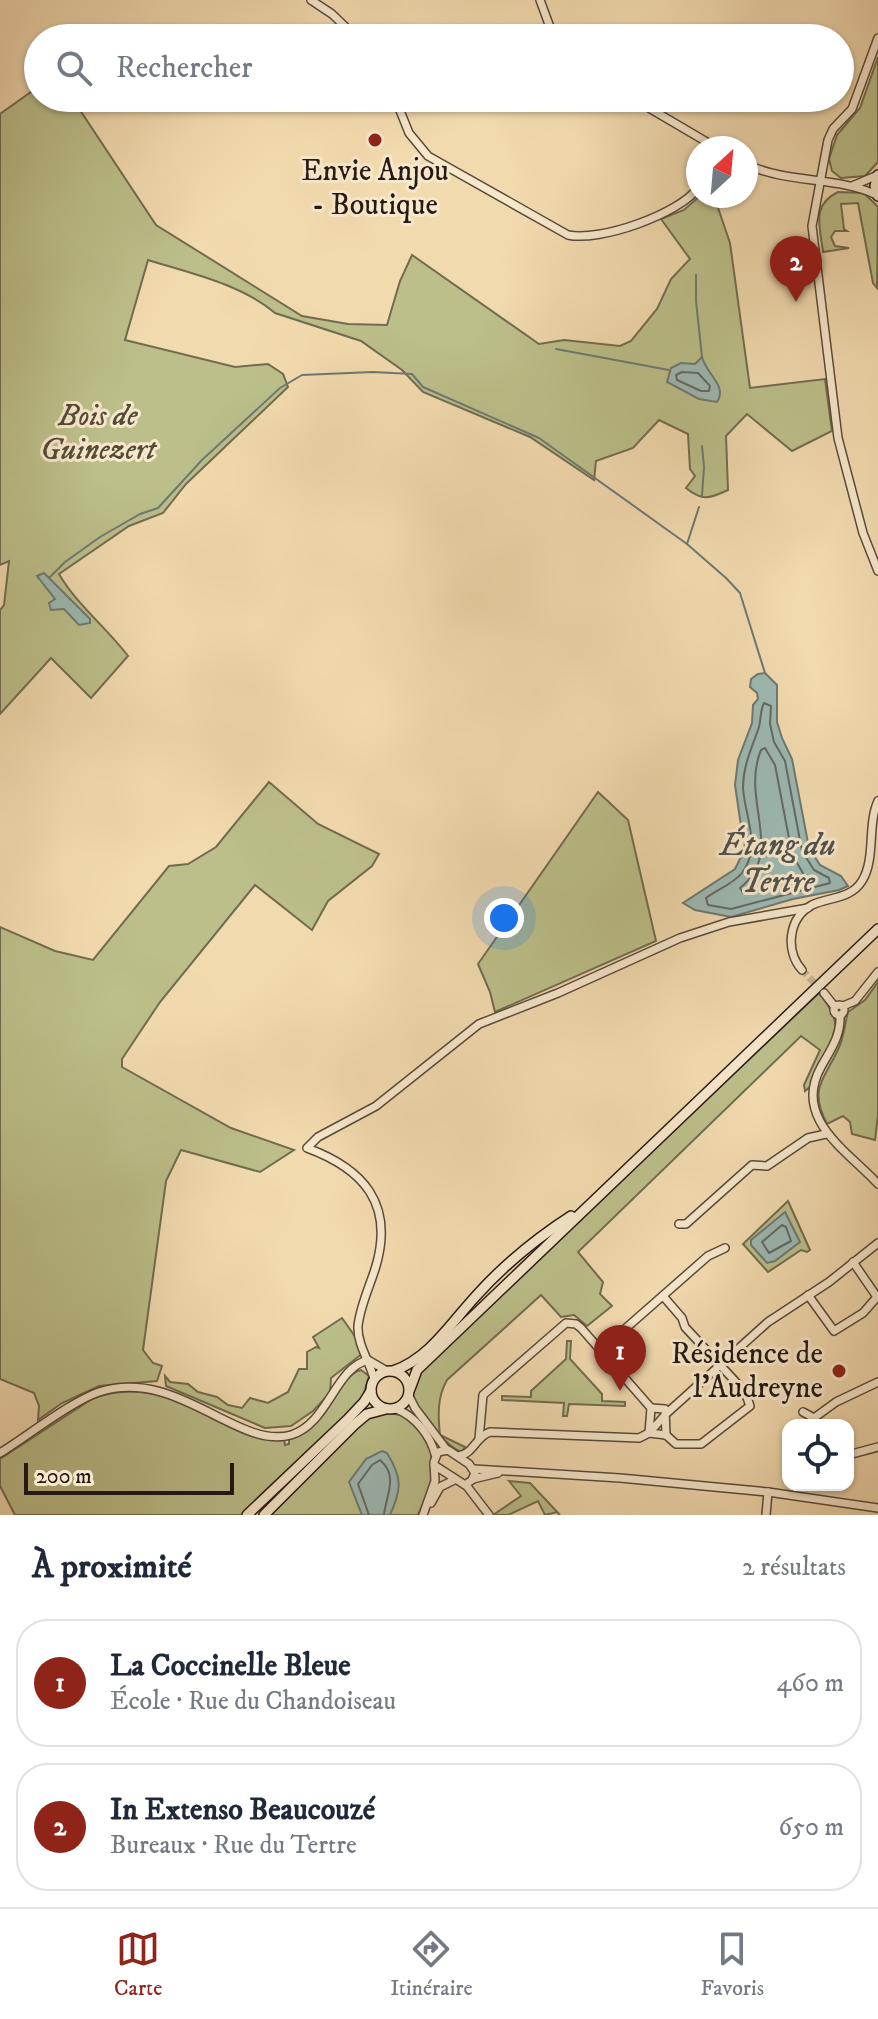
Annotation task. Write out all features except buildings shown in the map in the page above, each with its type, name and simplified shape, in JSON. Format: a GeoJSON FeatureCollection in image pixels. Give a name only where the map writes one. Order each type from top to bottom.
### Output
{"type":"FeatureCollection","features":[{"type":"Feature","properties":{"kind":"main road"},"geometry":{"type":"LineString","coordinates":[[878,175],[875,184],[878,195]]}},
{"type":"Feature","properties":{"kind":"main road"},"geometry":{"type":"LineString","coordinates":[[264,1515],[367,1414],[405,1404],[417,1370],[878,929]]}},
{"type":"Feature","properties":{"kind":"main road"},"geometry":{"type":"LineString","coordinates":[[247,1515],[364,1402],[374,1379],[416,1359],[449,1328],[477,1295],[545,1233],[591,1203]]}},
{"type":"Feature","properties":{"kind":"main road"},"geometry":{"type":"LineString","coordinates":[[390,1371],[405,1377],[409,1392]]}},
{"type":"Feature","properties":{"kind":"main road"},"geometry":{"type":"LineString","coordinates":[[371,1391],[375,1403],[391,1409]]}},
{"type":"Feature","properties":{"kind":"street"},"geometry":{"type":"LineString","coordinates":[[311,0],[342,24]]}},
{"type":"Feature","properties":{"kind":"street"},"geometry":{"type":"LineString","coordinates":[[540,0],[549,24]]}},
{"type":"Feature","properties":{"kind":"street"},"geometry":{"type":"LineString","coordinates":[[854,104],[878,38]]}},
{"type":"Feature","properties":{"kind":"street"},"geometry":{"type":"LineString","coordinates":[[401,112],[409,133],[428,156],[568,235],[592,237],[663,214],[686,201]]}},
{"type":"Feature","properties":{"kind":"street"},"geometry":{"type":"LineString","coordinates":[[656,112],[697,136]]}},
{"type":"Feature","properties":{"kind":"street"},"geometry":{"type":"LineString","coordinates":[[849,112],[833,129],[828,140],[812,226],[837,435],[863,533],[878,571]]}},
{"type":"Feature","properties":{"kind":"street"},"geometry":{"type":"LineString","coordinates":[[758,170],[878,195]]}},
{"type":"Feature","properties":{"kind":"street"},"geometry":{"type":"LineString","coordinates":[[850,187],[878,175]]}},
{"type":"Feature","properties":{"kind":"street"},"geometry":{"type":"LineString","coordinates":[[863,533],[875,531]]}},
{"type":"Feature","properties":{"kind":"street"},"geometry":{"type":"LineString","coordinates":[[374,1379],[358,1329],[382,1236],[378,1207],[362,1180],[351,1170],[331,1157],[307,1148],[318,1137],[376,1106],[479,1024],[545,999],[680,938],[729,922],[808,908],[844,896],[861,883],[867,868],[878,801]]}},
{"type":"Feature","properties":{"kind":"street"},"geometry":{"type":"LineString","coordinates":[[802,970],[793,956],[790,939],[796,923],[808,908]]}},
{"type":"Feature","properties":{"kind":"street"},"geometry":{"type":"LineString","coordinates":[[878,972],[855,1001],[839,1006],[835,1013],[840,1015],[839,1032],[814,1083],[815,1103],[826,1134],[878,1184]]}},
{"type":"Feature","properties":{"kind":"street"},"geometry":{"type":"LineString","coordinates":[[824,993],[839,1006]]}},
{"type":"Feature","properties":{"kind":"street"},"geometry":{"type":"LineString","coordinates":[[679,1224],[686,1224],[752,1165],[767,1166],[808,1138],[826,1134]]}},
{"type":"Feature","properties":{"kind":"street"},"geometry":{"type":"LineString","coordinates":[[458,1456],[468,1453],[484,1434],[492,1432],[635,1440],[649,1433],[768,1322],[878,1243]]}},
{"type":"Feature","properties":{"kind":"street"},"geometry":{"type":"LineString","coordinates":[[601,1350],[708,1256],[725,1248]]}},
{"type":"Feature","properties":{"kind":"street"},"geometry":{"type":"LineString","coordinates":[[808,1295],[834,1331],[863,1313],[877,1299],[853,1262]]}},
{"type":"Feature","properties":{"kind":"street"},"geometry":{"type":"LineString","coordinates":[[649,1433],[666,1435],[676,1444],[701,1444],[750,1406],[745,1392],[685,1327],[682,1318],[663,1296]]}},
{"type":"Feature","properties":{"kind":"street"},"geometry":{"type":"LineString","coordinates":[[479,1439],[483,1395],[563,1324],[576,1324],[651,1408],[665,1409],[666,1435]]}},
{"type":"Feature","properties":{"kind":"street"},"geometry":{"type":"LineString","coordinates":[[368,1360],[390,1371]]}},
{"type":"Feature","properties":{"kind":"street"},"geometry":{"type":"LineString","coordinates":[[0,1453],[97,1393],[122,1388],[157,1390],[245,1428],[272,1436],[292,1435],[324,1410],[345,1376],[368,1360]]}},
{"type":"Feature","properties":{"kind":"street"},"geometry":{"type":"LineString","coordinates":[[819,1419],[836,1402],[878,1382]]}},
{"type":"Feature","properties":{"kind":"street"},"geometry":{"type":"LineString","coordinates":[[409,1392],[415,1408],[446,1449],[472,1467],[500,1472],[620,1478],[768,1492],[878,1508]]}},
{"type":"Feature","properties":{"kind":"street"},"geometry":{"type":"LineString","coordinates":[[649,1433],[651,1408]]}},
{"type":"Feature","properties":{"kind":"street"},"geometry":{"type":"LineString","coordinates":[[391,1409],[410,1416],[426,1433],[435,1454],[435,1481],[423,1515]]}},
{"type":"Feature","properties":{"kind":"street"},"geometry":{"type":"LineString","coordinates":[[803,1412],[812,1419]]}},
{"type":"Feature","properties":{"kind":"street"},"geometry":{"type":"LineString","coordinates":[[480,1420],[492,1432]]}},
{"type":"Feature","properties":{"kind":"street"},"geometry":{"type":"LineString","coordinates":[[854,1453],[878,1447]]}},
{"type":"Feature","properties":{"kind":"street"},"geometry":{"type":"LineString","coordinates":[[435,1454],[446,1449]]}},
{"type":"Feature","properties":{"kind":"street"},"geometry":{"type":"LineString","coordinates":[[468,1453],[472,1467],[471,1484],[489,1515]]}},
{"type":"Feature","properties":{"kind":"street"},"geometry":{"type":"LineString","coordinates":[[434,1465],[454,1480],[471,1484],[500,1472]]}},
{"type":"Feature","properties":{"kind":"street"},"geometry":{"type":"LineString","coordinates":[[423,1515],[440,1487],[454,1480]]}},
{"type":"Feature","properties":{"kind":"street"},"geometry":{"type":"LineString","coordinates":[[766,1515],[768,1492]]}},
{"type":"Feature","properties":{"kind":"green space"},"geometry":{"type":"Polygon","coordinates":[[[878,57],[878,162],[865,176],[841,178],[832,171],[829,159],[837,135],[860,108],[878,57]]]}},
{"type":"Feature","properties":{"kind":"green space","name":"Bois de Guinezert"},"geometry":{"type":"Polygon","coordinates":[[[24,97],[24,112],[81,112],[156,225],[302,316],[348,324],[387,325],[400,281],[412,255],[539,344],[564,340],[620,346],[631,341],[657,309],[671,279],[690,259],[661,219],[686,208],[718,208],[730,243],[750,388],[825,379],[832,431],[792,451],[747,414],[726,436],[728,490],[706,497],[686,488],[695,476],[690,469],[688,434],[659,420],[633,448],[596,461],[594,480],[530,437],[423,392],[402,370],[361,341],[275,313],[247,294],[214,280],[148,260],[125,340],[235,367],[268,364],[283,374],[288,387],[186,484],[163,513],[129,526],[59,574],[74,596],[128,656],[91,698],[51,658],[0,714],[0,610],[4,605],[9,561],[0,565],[0,114],[24,97]]]}},
{"type":"Feature","properties":{"kind":"green space"},"geometry":{"type":"Polygon","coordinates":[[[838,192],[864,193],[878,207],[877,288],[873,283],[858,203],[841,204],[844,229],[847,231],[835,231],[831,237],[835,246],[849,248],[823,252],[819,217],[824,203],[838,192]]]}},
{"type":"Feature","properties":{"kind":"green space"},"geometry":{"type":"Polygon","coordinates":[[[269,782],[318,824],[379,854],[372,866],[328,901],[312,930],[255,885],[160,1002],[122,1059],[122,1067],[231,1128],[294,1150],[260,1172],[181,1150],[166,1181],[143,1350],[153,1363],[162,1366],[157,1381],[99,1386],[62,1403],[38,1420],[39,1406],[34,1393],[0,1379],[0,927],[55,951],[93,960],[169,866],[188,864],[216,847],[269,782]]]}},
{"type":"Feature","properties":{"kind":"green space"},"geometry":{"type":"Polygon","coordinates":[[[598,792],[628,820],[656,941],[495,1012],[478,964],[598,792]]]}},
{"type":"Feature","properties":{"kind":"green space"},"geometry":{"type":"Polygon","coordinates":[[[878,982],[878,1115],[875,1140],[852,1134],[850,1122],[843,1116],[827,1124],[821,1111],[819,1091],[843,1037],[848,1012],[865,1000],[878,982]]]}},
{"type":"Feature","properties":{"kind":"green space"},"geometry":{"type":"Polygon","coordinates":[[[819,993],[829,1006],[836,1028],[831,1049],[811,1086],[805,1091],[804,1085],[820,1050],[801,1036],[578,1252],[603,1282],[600,1294],[612,1306],[587,1326],[574,1315],[561,1317],[541,1295],[447,1380],[440,1400],[440,1435],[465,1447],[462,1452],[449,1444],[442,1438],[427,1421],[416,1406],[413,1390],[417,1374],[819,993]]]}},
{"type":"Feature","properties":{"kind":"green space"},"geometry":{"type":"Polygon","coordinates":[[[788,1201],[810,1250],[801,1250],[768,1272],[743,1244],[788,1201]]]}},
{"type":"Feature","properties":{"kind":"green space"},"geometry":{"type":"Polygon","coordinates":[[[342,1318],[356,1334],[362,1354],[331,1378],[330,1393],[313,1411],[291,1426],[265,1428],[166,1386],[165,1376],[170,1382],[188,1384],[198,1392],[217,1397],[228,1405],[242,1408],[250,1398],[268,1403],[288,1392],[299,1369],[307,1369],[307,1352],[319,1348],[313,1337],[342,1318]]]}},
{"type":"Feature","properties":{"kind":"green space"},"geometry":{"type":"Polygon","coordinates":[[[567,1341],[571,1341],[570,1359],[602,1394],[602,1401],[625,1402],[625,1406],[569,1404],[567,1416],[563,1416],[564,1403],[502,1400],[502,1396],[531,1397],[531,1391],[566,1359],[567,1341]]]}},
{"type":"Feature","properties":{"kind":"green space"},"geometry":{"type":"Polygon","coordinates":[[[361,1370],[369,1376],[362,1400],[244,1515],[15,1515],[0,1486],[0,1459],[92,1399],[129,1392],[163,1396],[250,1433],[284,1439],[285,1445],[289,1444],[289,1438],[318,1421],[349,1377],[361,1370]]]}},
{"type":"Feature","properties":{"kind":"green space"},"geometry":{"type":"Polygon","coordinates":[[[380,1412],[408,1418],[420,1428],[431,1448],[432,1485],[418,1515],[268,1515],[362,1420],[380,1412]]]}},
{"type":"Feature","properties":{"kind":"green space"},"geometry":{"type":"Polygon","coordinates":[[[509,1481],[530,1483],[560,1515],[557,1512],[545,1515],[538,1501],[508,1515],[493,1515],[521,1496],[509,1481]]]}},
{"type":"Feature","properties":{"kind":"water"},"geometry":{"type":"Polygon","coordinates":[[[702,357],[720,391],[717,402],[699,399],[667,382],[671,368],[681,363],[695,364],[702,357]]]}},
{"type":"Feature","properties":{"kind":"water"},"geometry":{"type":"Polygon","coordinates":[[[44,573],[90,619],[90,623],[79,625],[64,609],[51,610],[49,603],[55,599],[37,576],[44,573]]]}},
{"type":"Feature","properties":{"kind":"water","name":"Étang du Tertre"},"geometry":{"type":"Polygon","coordinates":[[[765,673],[777,685],[777,722],[792,759],[809,848],[820,865],[841,876],[848,886],[731,917],[695,910],[683,903],[735,869],[744,851],[745,840],[735,785],[738,760],[752,723],[753,705],[758,699],[757,693],[750,687],[751,679],[765,673]]]}},
{"type":"Feature","properties":{"kind":"water"},"geometry":{"type":"Polygon","coordinates":[[[785,1212],[800,1242],[775,1261],[767,1263],[751,1245],[751,1240],[785,1212]]]}},
{"type":"Feature","properties":{"kind":"water"},"geometry":{"type":"Polygon","coordinates":[[[382,1451],[387,1453],[398,1476],[397,1498],[390,1515],[362,1515],[349,1482],[366,1459],[382,1451]]]}},
{"type":"Feature","properties":{"kind":"waterway"},"geometry":{"type":"LineString","coordinates":[[696,275],[702,357]]}},
{"type":"Feature","properties":{"kind":"waterway"},"geometry":{"type":"LineString","coordinates":[[556,349],[669,370]]}},
{"type":"Feature","properties":{"kind":"waterway"},"geometry":{"type":"LineString","coordinates":[[49,578],[65,562],[100,537],[140,514],[158,508],[202,460],[280,388],[302,375],[412,374],[423,387],[539,438],[687,544]]}},
{"type":"Feature","properties":{"kind":"waterway"},"geometry":{"type":"LineString","coordinates":[[702,446],[702,496]]}},
{"type":"Feature","properties":{"kind":"waterway"},"geometry":{"type":"LineString","coordinates":[[699,507],[687,544],[740,593],[765,673]]}},
{"type":"Feature","properties":{"kind":"tunnel"},"geometry":{"type":"LineString","coordinates":[[802,970],[820,989]]}},
{"type":"Feature","properties":{"kind":"place","name":"Envie Anjou - Boutique"},"geometry":{"type":"Point","coordinates":[375,140]}},
{"type":"Feature","properties":{"kind":"place","name":"In Extenso Beaucouzé"},"geometry":{"type":"Point","coordinates":[796,302]}},
{"type":"Feature","properties":{"kind":"place","name":"Résidence de l'Audreyne"},"geometry":{"type":"Point","coordinates":[839,1371]}},
{"type":"Feature","properties":{"kind":"place","name":"La Coccinelle Bleue"},"geometry":{"type":"Point","coordinates":[620,1391]}}]}
